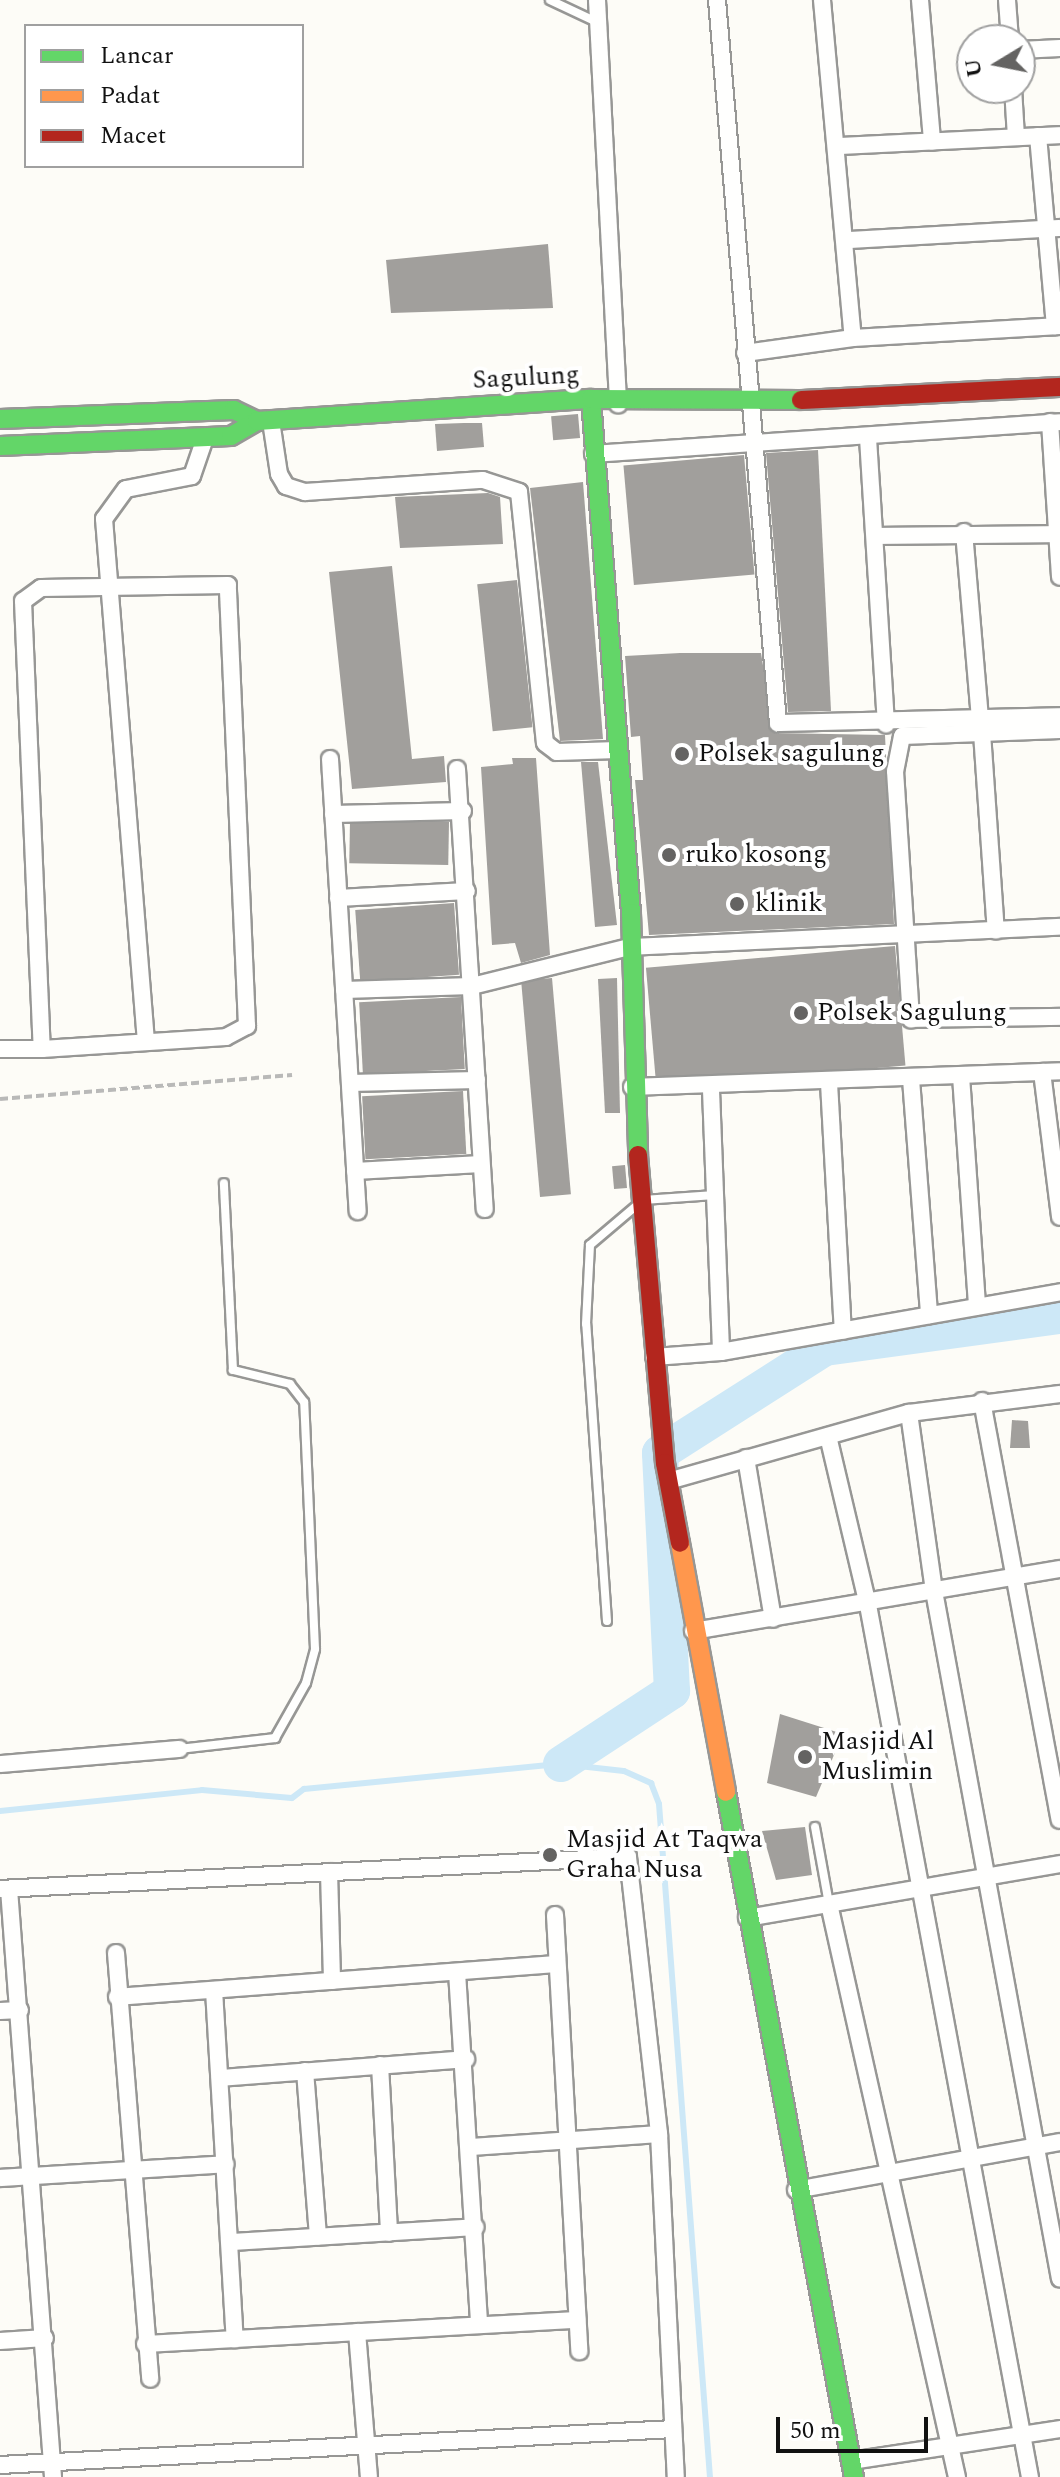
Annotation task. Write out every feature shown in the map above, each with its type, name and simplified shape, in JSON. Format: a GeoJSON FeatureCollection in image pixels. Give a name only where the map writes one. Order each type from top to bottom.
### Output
{"type":"FeatureCollection","features":[{"type":"Feature","properties":{"kind":"street"},"geometry":{"type":"LineString","coordinates":[[597,0],[618,404]]}},
{"type":"Feature","properties":{"kind":"street"},"geometry":{"type":"LineString","coordinates":[[717,0],[778,723],[1060,730]]}},
{"type":"Feature","properties":{"kind":"street"},"geometry":{"type":"LineString","coordinates":[[822,0],[849,240],[853,338]]}},
{"type":"Feature","properties":{"kind":"street"},"geometry":{"type":"LineString","coordinates":[[920,0],[932,141]]}},
{"type":"Feature","properties":{"kind":"street"},"geometry":{"type":"LineString","coordinates":[[1007,0],[1009,24]]}},
{"type":"Feature","properties":{"kind":"street"},"geometry":{"type":"LineString","coordinates":[[1036,49],[1060,48]]}},
{"type":"Feature","properties":{"kind":"street"},"geometry":{"type":"LineString","coordinates":[[1014,104],[1016,137]]}},
{"type":"Feature","properties":{"kind":"street"},"geometry":{"type":"LineString","coordinates":[[838,146],[1060,135]]}},
{"type":"Feature","properties":{"kind":"street"},"geometry":{"type":"LineString","coordinates":[[745,353],[853,338],[1058,326],[1052,229],[1038,136]]}},
{"type":"Feature","properties":{"kind":"street"},"geometry":{"type":"LineString","coordinates":[[849,240],[1052,229]]}},
{"type":"Feature","properties":{"kind":"street","name":"Sagulung"},"geometry":{"type":"LineString","coordinates":[[0,446],[231,436],[264,421],[591,399],[618,404],[751,402],[1060,387]]}},
{"type":"Feature","properties":{"kind":"street"},"geometry":{"type":"LineString","coordinates":[[591,399],[630,947],[632,1087],[656,1389],[666,1472],[796,2190],[852,2469],[950,2444],[1060,2429]]}},
{"type":"Feature","properties":{"kind":"street"},"geometry":{"type":"LineString","coordinates":[[0,419],[234,410],[264,421],[279,474],[286,486],[305,492],[483,480],[519,492],[545,743],[557,752],[617,750]]}},
{"type":"Feature","properties":{"kind":"street"},"geometry":{"type":"LineString","coordinates":[[593,454],[755,448],[1055,422],[1060,577]]}},
{"type":"Feature","properties":{"kind":"street"},"geometry":{"type":"LineString","coordinates":[[146,1042],[104,519],[113,498],[192,476],[205,438]]}},
{"type":"Feature","properties":{"kind":"street"},"geometry":{"type":"LineString","coordinates":[[868,438],[880,536],[886,724]]}},
{"type":"Feature","properties":{"kind":"street"},"geometry":{"type":"LineString","coordinates":[[880,536],[964,532],[1059,534]]}},
{"type":"Feature","properties":{"kind":"street"},"geometry":{"type":"LineString","coordinates":[[964,532],[996,931]]}},
{"type":"Feature","properties":{"kind":"street"},"geometry":{"type":"LineString","coordinates":[[0,1049],[42,1049],[226,1037],[252,1017],[228,585],[41,588],[23,601],[42,1049]]}},
{"type":"Feature","properties":{"kind":"street"},"geometry":{"type":"LineString","coordinates":[[1060,716],[919,732],[902,736],[896,749],[903,933],[911,1019],[1060,1017]]}},
{"type":"Feature","properties":{"kind":"street"},"geometry":{"type":"LineString","coordinates":[[330,759],[358,1211]]}},
{"type":"Feature","properties":{"kind":"street"},"geometry":{"type":"LineString","coordinates":[[457,769],[463,811],[485,1209]]}},
{"type":"Feature","properties":{"kind":"street"},"geometry":{"type":"LineString","coordinates":[[333,814],[463,811]]}},
{"type":"Feature","properties":{"kind":"street"},"geometry":{"type":"LineString","coordinates":[[338,898],[467,891]]}},
{"type":"Feature","properties":{"kind":"street"},"geometry":{"type":"LineString","coordinates":[[344,990],[472,986],[630,947],[1060,927]]}},
{"type":"Feature","properties":{"kind":"street"},"geometry":{"type":"LineString","coordinates":[[632,1087],[711,1090],[1060,1071]]}},
{"type":"Feature","properties":{"kind":"street"},"geometry":{"type":"LineString","coordinates":[[1042,1072],[1060,1217]]}},
{"type":"Feature","properties":{"kind":"street"},"geometry":{"type":"LineString","coordinates":[[961,1076],[977,1306]]}},
{"type":"Feature","properties":{"kind":"street"},"geometry":{"type":"LineString","coordinates":[[911,1079],[929,1315]]}},
{"type":"Feature","properties":{"kind":"street"},"geometry":{"type":"LineString","coordinates":[[350,1083],[477,1080]]}},
{"type":"Feature","properties":{"kind":"street"},"geometry":{"type":"LineString","coordinates":[[829,1083],[843,1331]]}},
{"type":"Feature","properties":{"kind":"street"},"geometry":{"type":"LineString","coordinates":[[711,1090],[721,1352]]}},
{"type":"Feature","properties":{"kind":"street"},"geometry":{"type":"LineString","coordinates":[[355,1171],[481,1164]]}},
{"type":"Feature","properties":{"kind":"street"},"geometry":{"type":"LineString","coordinates":[[654,1357],[721,1352],[1060,1292]]}},
{"type":"Feature","properties":{"kind":"street"},"geometry":{"type":"LineString","coordinates":[[666,1472],[746,1458],[909,1413],[982,1401],[1060,1394]]}},
{"type":"Feature","properties":{"kind":"street"},"geometry":{"type":"LineString","coordinates":[[982,1401],[1060,1820]]}},
{"type":"Feature","properties":{"kind":"street"},"geometry":{"type":"LineString","coordinates":[[909,1413],[934,1591],[1060,2279]]}},
{"type":"Feature","properties":{"kind":"street"},"geometry":{"type":"LineString","coordinates":[[828,1436],[868,1605],[1030,2477]]}},
{"type":"Feature","properties":{"kind":"street"},"geometry":{"type":"LineString","coordinates":[[746,1458],[773,1619]]}},
{"type":"Feature","properties":{"kind":"street"},"geometry":{"type":"LineString","coordinates":[[693,1631],[868,1605],[1060,1569]]}},
{"type":"Feature","properties":{"kind":"street"},"geometry":{"type":"LineString","coordinates":[[0,1764],[179,1749]]}},
{"type":"Feature","properties":{"kind":"street"},"geometry":{"type":"LineString","coordinates":[[53,2469],[20,2010],[5,1889],[628,1857],[659,2134],[676,2477]]}},
{"type":"Feature","properties":{"kind":"street"},"geometry":{"type":"LineString","coordinates":[[747,1918],[1060,1864]]}},
{"type":"Feature","properties":{"kind":"street"},"geometry":{"type":"LineString","coordinates":[[329,1872],[332,1981]]}},
{"type":"Feature","properties":{"kind":"street"},"geometry":{"type":"LineString","coordinates":[[829,1904],[894,2174],[957,2477]]}},
{"type":"Feature","properties":{"kind":"street"},"geometry":{"type":"LineString","coordinates":[[555,1915],[555,1964],[569,2141],[579,2351]]}},
{"type":"Feature","properties":{"kind":"street"},"geometry":{"type":"LineString","coordinates":[[116,1953],[117,1997],[150,2379]]}},
{"type":"Feature","properties":{"kind":"street"},"geometry":{"type":"LineString","coordinates":[[117,1997],[555,1964]]}},
{"type":"Feature","properties":{"kind":"street"},"geometry":{"type":"LineString","coordinates":[[457,1972],[472,2147],[479,2324]]}},
{"type":"Feature","properties":{"kind":"street"},"geometry":{"type":"LineString","coordinates":[[214,1990],[232,2242],[235,2339]]}},
{"type":"Feature","properties":{"kind":"street"},"geometry":{"type":"LineString","coordinates":[[0,2011],[20,2010]]}},
{"type":"Feature","properties":{"kind":"street"},"geometry":{"type":"LineString","coordinates":[[220,2078],[466,2059]]}},
{"type":"Feature","properties":{"kind":"street"},"geometry":{"type":"LineString","coordinates":[[380,2065],[389,2233]]}},
{"type":"Feature","properties":{"kind":"street"},"geometry":{"type":"LineString","coordinates":[[305,2071],[318,2236]]}},
{"type":"Feature","properties":{"kind":"street"},"geometry":{"type":"LineString","coordinates":[[472,2147],[659,2134]]}},
{"type":"Feature","properties":{"kind":"street"},"geometry":{"type":"LineString","coordinates":[[796,2190],[972,2162],[1060,2142]]}},
{"type":"Feature","properties":{"kind":"street"},"geometry":{"type":"LineString","coordinates":[[0,2178],[226,2164]]}},
{"type":"Feature","properties":{"kind":"street"},"geometry":{"type":"LineString","coordinates":[[232,2242],[476,2227]]}},
{"type":"Feature","properties":{"kind":"street"},"geometry":{"type":"LineString","coordinates":[[145,2344],[577,2320]]}},
{"type":"Feature","properties":{"kind":"street"},"geometry":{"type":"LineString","coordinates":[[357,2332],[369,2477]]}},
{"type":"Feature","properties":{"kind":"street"},"geometry":{"type":"LineString","coordinates":[[0,2341],[45,2338]]}},
{"type":"Feature","properties":{"kind":"street"},"geometry":{"type":"LineString","coordinates":[[0,2465],[53,2469],[367,2442],[673,2429]]}},
{"type":"Feature","properties":{"kind":"lane"},"geometry":{"type":"LineString","coordinates":[[550,0],[598,22]]}},
{"type":"Feature","properties":{"kind":"lane"},"geometry":{"type":"LineString","coordinates":[[179,1749],[275,1738],[306,1683],[315,1649],[304,1402],[290,1384],[233,1370],[224,1183]]}},
{"type":"Feature","properties":{"kind":"lane"},"geometry":{"type":"LineString","coordinates":[[607,1621],[587,1274],[590,1245],[643,1200],[716,1195]]}},
{"type":"Feature","properties":{"kind":"lane"},"geometry":{"type":"LineString","coordinates":[[815,1827],[829,1904]]}},
{"type":"Feature","properties":{"kind":"path"},"geometry":{"type":"LineString","coordinates":[[0,1099],[292,1075]]}},
{"type":"Feature","properties":{"kind":"building"},"geometry":{"type":"Polygon","coordinates":[[[548,244],[553,308],[391,313],[386,260],[548,244]]]}},
{"type":"Feature","properties":{"kind":"building"},"geometry":{"type":"Polygon","coordinates":[[[578,414],[580,438],[553,440],[551,416],[578,414]]]}},
{"type":"Feature","properties":{"kind":"building"},"geometry":{"type":"Polygon","coordinates":[[[482,423],[484,447],[437,451],[435,424],[482,423]]]}},
{"type":"Feature","properties":{"kind":"building"},"geometry":{"type":"Polygon","coordinates":[[[818,450],[831,711],[788,712],[766,453],[818,450]]]}},
{"type":"Feature","properties":{"kind":"building"},"geometry":{"type":"Polygon","coordinates":[[[744,455],[754,575],[634,585],[623,466],[744,455]]]}},
{"type":"Feature","properties":{"kind":"building"},"geometry":{"type":"Polygon","coordinates":[[[583,482],[603,739],[560,741],[530,488],[583,482]]]}},
{"type":"Feature","properties":{"kind":"building"},"geometry":{"type":"Polygon","coordinates":[[[488,493],[500,497],[503,544],[400,548],[395,497],[488,493]]]}},
{"type":"Feature","properties":{"kind":"building"},"geometry":{"type":"Polygon","coordinates":[[[392,566],[412,759],[444,756],[446,782],[352,789],[329,572],[392,566]]]}},
{"type":"Feature","properties":{"kind":"building"},"geometry":{"type":"Polygon","coordinates":[[[517,580],[532,727],[493,731],[477,584],[517,580]]]}},
{"type":"Feature","properties":{"kind":"building"},"geometry":{"type":"Polygon","coordinates":[[[761,653],[774,733],[885,735],[894,924],[649,935],[635,780],[643,780],[640,736],[631,737],[625,656],[761,653]]]}},
{"type":"Feature","properties":{"kind":"building"},"geometry":{"type":"Polygon","coordinates":[[[512,758],[536,758],[550,955],[521,963],[515,943],[492,945],[481,767],[513,764],[512,758]]]}},
{"type":"Feature","properties":{"kind":"building"},"geometry":{"type":"Polygon","coordinates":[[[581,762],[598,762],[617,925],[595,927],[581,762]]]}},
{"type":"Feature","properties":{"kind":"building"},"geometry":{"type":"Polygon","coordinates":[[[350,820],[449,822],[448,865],[349,863],[350,820]]]}},
{"type":"Feature","properties":{"kind":"building"},"geometry":{"type":"Polygon","coordinates":[[[454,903],[459,975],[360,982],[355,910],[454,903]]]}},
{"type":"Feature","properties":{"kind":"building","name":"Polsek Sagulung"},"geometry":{"type":"Polygon","coordinates":[[[895,946],[905,1066],[656,1087],[646,968],[895,946]]]}},
{"type":"Feature","properties":{"kind":"building"},"geometry":{"type":"Polygon","coordinates":[[[552,978],[571,1194],[540,1197],[521,981],[552,978]]]}},
{"type":"Feature","properties":{"kind":"building"},"geometry":{"type":"Polygon","coordinates":[[[617,978],[620,1113],[605,1113],[598,979],[617,978]]]}},
{"type":"Feature","properties":{"kind":"building"},"geometry":{"type":"Polygon","coordinates":[[[461,997],[465,1069],[363,1074],[359,1002],[461,997]]]}},
{"type":"Feature","properties":{"kind":"building"},"geometry":{"type":"Polygon","coordinates":[[[463,1091],[466,1154],[365,1159],[362,1096],[463,1091]]]}},
{"type":"Feature","properties":{"kind":"building"},"geometry":{"type":"Polygon","coordinates":[[[625,1165],[627,1188],[614,1189],[612,1166],[625,1165]]]}},
{"type":"Feature","properties":{"kind":"building"},"geometry":{"type":"Polygon","coordinates":[[[1012,1420],[1028,1421],[1030,1448],[1010,1448],[1012,1420]]]}},
{"type":"Feature","properties":{"kind":"building"},"geometry":{"type":"Polygon","coordinates":[[[780,1714],[843,1734],[816,1797],[767,1783],[780,1714]]]}},
{"type":"Feature","properties":{"kind":"building"},"geometry":{"type":"Polygon","coordinates":[[[805,1827],[812,1875],[776,1880],[762,1831],[805,1827]]]}},
{"type":"Feature","properties":{"kind":"waterway"},"geometry":{"type":"LineString","coordinates":[[561,1764],[672,1691],[660,1453],[825,1348],[1060,1316]]}},
{"type":"Feature","properties":{"kind":"waterway"},"geometry":{"type":"LineString","coordinates":[[0,1811],[202,1790],[292,1798],[304,1789],[561,1764],[624,1771],[651,1783],[659,1804],[710,2477]]}},
{"type":"Feature","properties":{"kind":"traffic: fast"},"geometry":{"type":"LineString","coordinates":[[591,399],[631,913],[638,1155]]}},
{"type":"Feature","properties":{"kind":"traffic: fast"},"geometry":{"type":"LineString","coordinates":[[0,446],[231,436],[257,421],[591,399],[801,400]]}},
{"type":"Feature","properties":{"kind":"traffic: fast"},"geometry":{"type":"LineString","coordinates":[[0,419],[234,410],[257,421]]}},
{"type":"Feature","properties":{"kind":"traffic: fast"},"geometry":{"type":"LineString","coordinates":[[726,1792],[854,2477]]}},
{"type":"Feature","properties":{"kind":"traffic: slow"},"geometry":{"type":"LineString","coordinates":[[680,1543],[726,1792]]}},
{"type":"Feature","properties":{"kind":"traffic: jam"},"geometry":{"type":"LineString","coordinates":[[801,400],[1060,387]]}},
{"type":"Feature","properties":{"kind":"traffic: jam"},"geometry":{"type":"LineString","coordinates":[[638,1155],[665,1463],[680,1543]]}},
{"type":"Feature","properties":{"kind":"place","name":"Polsek sagulung"},"geometry":{"type":"Point","coordinates":[682,754]}},
{"type":"Feature","properties":{"kind":"place","name":"ruko kosong"},"geometry":{"type":"Point","coordinates":[669,855]}},
{"type":"Feature","properties":{"kind":"place","name":"klinik"},"geometry":{"type":"Point","coordinates":[737,904]}},
{"type":"Feature","properties":{"kind":"place","name":"Polsek Sagulung"},"geometry":{"type":"Point","coordinates":[801,1013]}},
{"type":"Feature","properties":{"kind":"place","name":"Masjid Al Muslimin"},"geometry":{"type":"Point","coordinates":[805,1757]}},
{"type":"Feature","properties":{"kind":"place","name":"Masjid At Taqwa Graha Nusa"},"geometry":{"type":"Point","coordinates":[550,1855]}}]}
